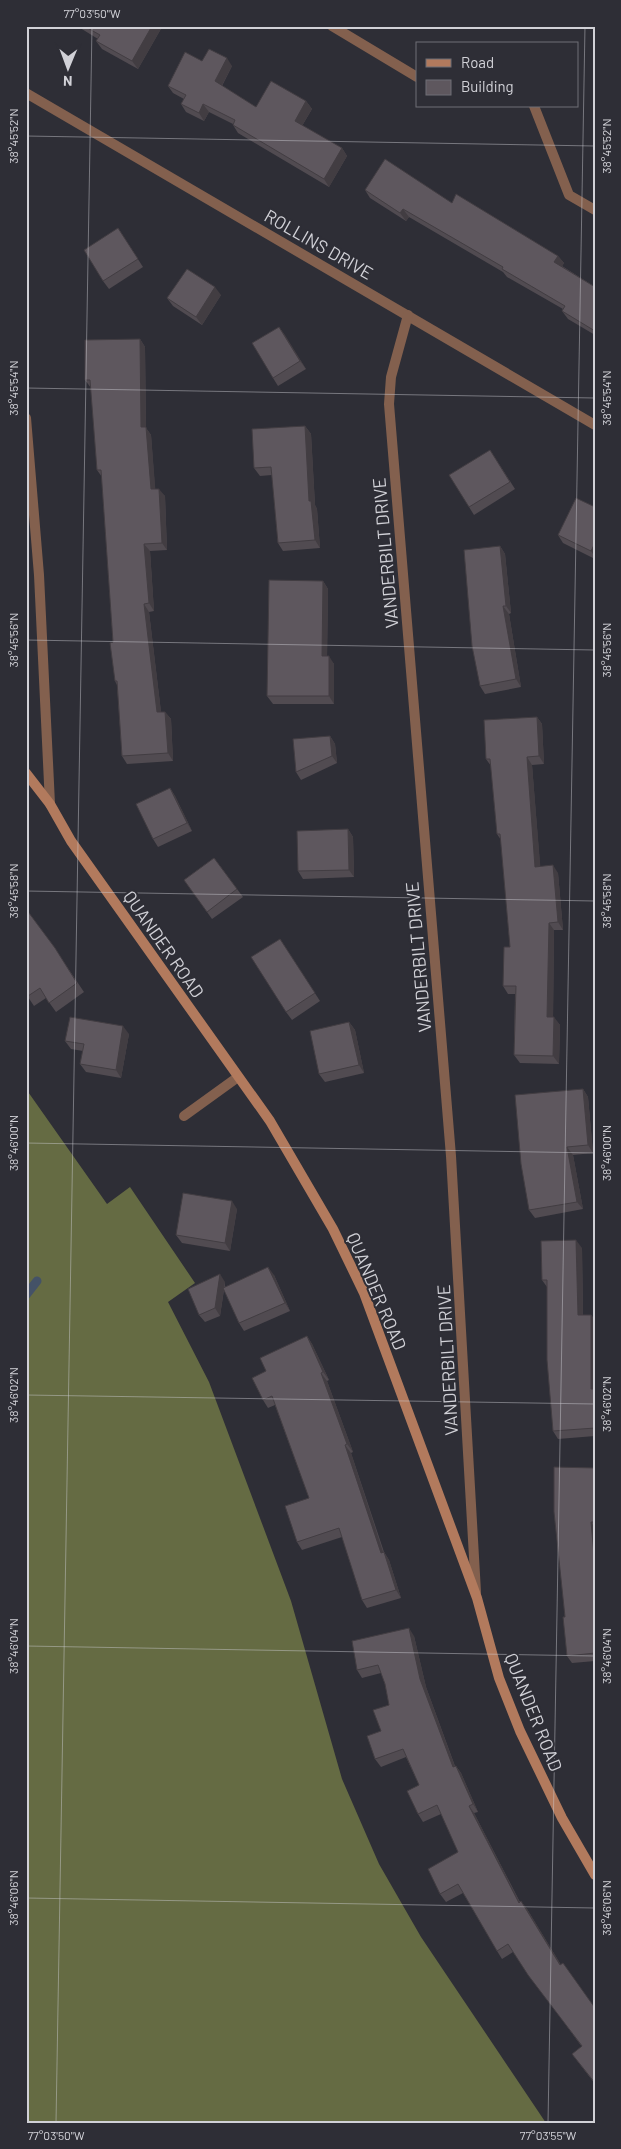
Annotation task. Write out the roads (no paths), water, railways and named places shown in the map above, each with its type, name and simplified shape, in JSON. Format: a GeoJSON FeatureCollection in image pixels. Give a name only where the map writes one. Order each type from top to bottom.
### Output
{"type":"FeatureCollection","features":[{"type":"Feature","properties":{"kind":"street"},"geometry":{"type":"LineString","coordinates":[[332,26],[416,76]]}},
{"type":"Feature","properties":{"kind":"street","name":"ROLLINS DRIVE"},"geometry":{"type":"LineString","coordinates":[[26,93],[595,425]]}},
{"type":"Feature","properties":{"kind":"street"},"geometry":{"type":"LineString","coordinates":[[535,108],[569,195],[595,210]]}},
{"type":"Feature","properties":{"kind":"street","name":"VANDERBILT DRIVE"},"geometry":{"type":"LineString","coordinates":[[408,315],[391,377],[389,404],[451,1156],[477,1598]]}},
{"type":"Feature","properties":{"kind":"street"},"geometry":{"type":"LineString","coordinates":[[26,418],[39,575],[50,804]]}},
{"type":"Feature","properties":{"kind":"street","name":"QUANDER ROAD"},"geometry":{"type":"LineString","coordinates":[[26,773],[50,804],[70,841],[270,1121],[333,1229],[364,1292],[477,1598],[499,1678],[520,1732],[562,1818],[595,1875]]}},
{"type":"Feature","properties":{"kind":"street"},"geometry":{"type":"LineString","coordinates":[[184,1116],[238,1077]]}},
{"type":"Feature","properties":{"kind":"waterway"},"geometry":{"type":"LineString","coordinates":[[26,1295],[37,1281]]}}]}
